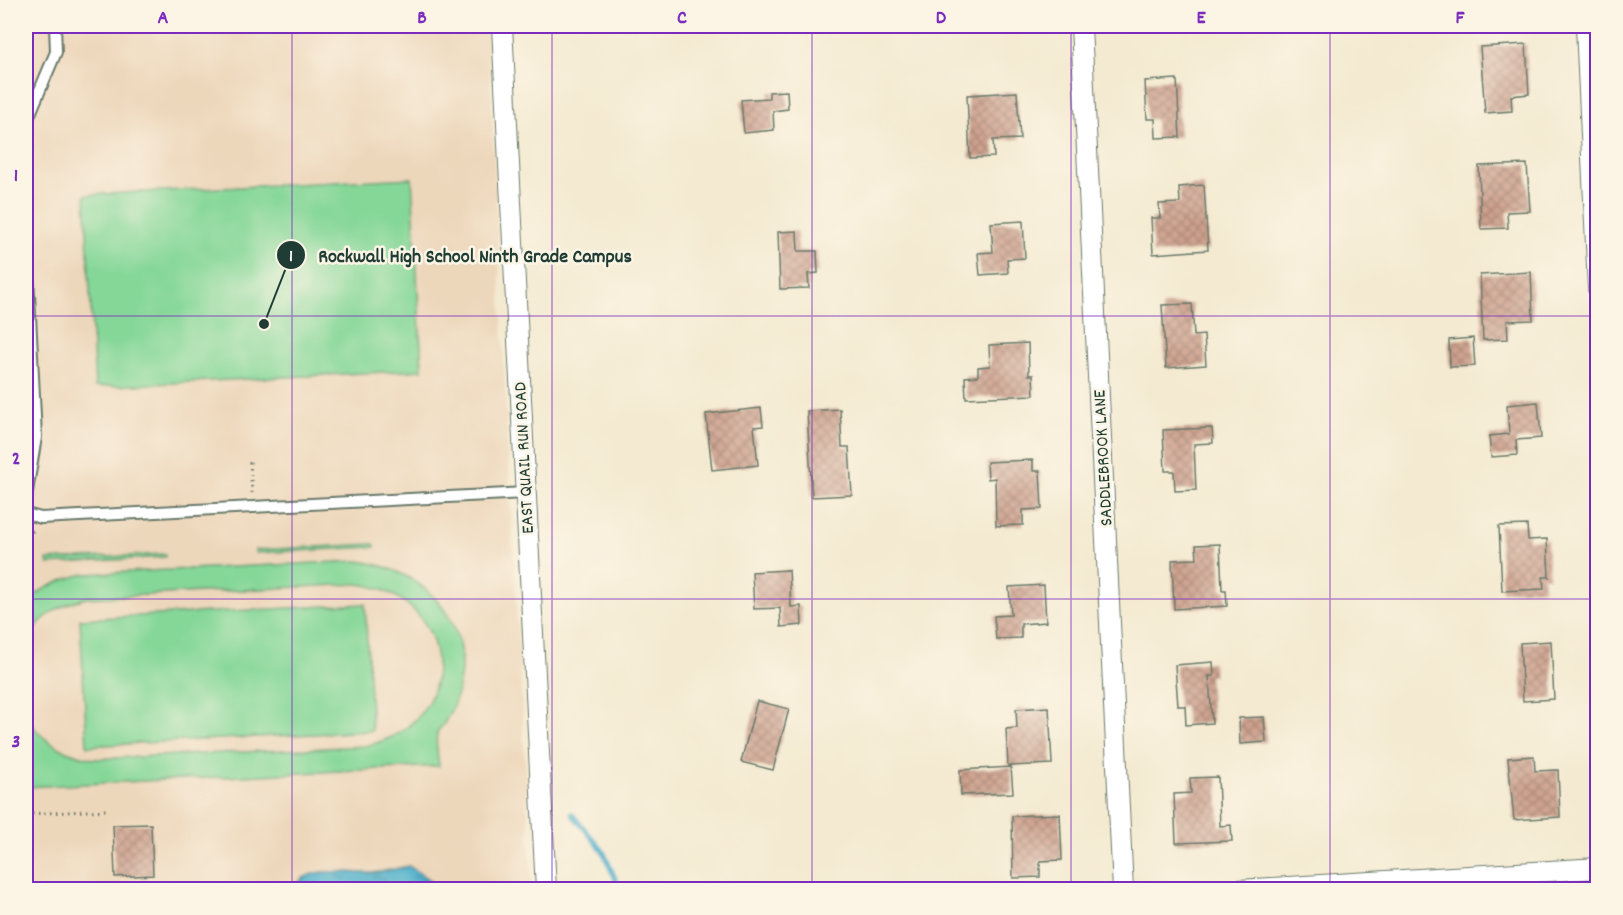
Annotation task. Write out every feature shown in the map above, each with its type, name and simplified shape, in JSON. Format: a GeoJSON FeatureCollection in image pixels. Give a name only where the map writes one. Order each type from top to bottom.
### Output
{"type":"FeatureCollection","features":[{"type":"Feature","properties":{"kind":"street","name":"EAST QUAIL RUN ROAD"},"geometry":{"type":"LineString","coordinates":[[502,26],[546,890]]}},
{"type":"Feature","properties":{"kind":"street","name":"SADDLEBROOK LANE"},"geometry":{"type":"LineString","coordinates":[[1081,26],[1123,890]]}},
{"type":"Feature","properties":{"kind":"street"},"geometry":{"type":"LineString","coordinates":[[1586,26],[1598,288]]}},
{"type":"Feature","properties":{"kind":"street"},"geometry":{"type":"LineString","coordinates":[[1239,890],[1348,886],[1598,868]]}},
{"type":"Feature","properties":{"kind":"lane"},"geometry":{"type":"LineString","coordinates":[[26,123],[56,52],[55,26]]}},
{"type":"Feature","properties":{"kind":"lane"},"geometry":{"type":"LineString","coordinates":[[26,233],[36,437],[26,498]]}},
{"type":"Feature","properties":{"kind":"lane"},"geometry":{"type":"LineString","coordinates":[[26,514],[41,518],[525,493]]}},
{"type":"Feature","properties":{"kind":"path"},"geometry":{"type":"LineString","coordinates":[[26,814],[106,810]]}},
{"type":"Feature","properties":{"kind":"shaded area"},"geometry":{"type":"Polygon","coordinates":[[[26,26],[488,26],[532,889],[26,889],[26,26]]]}},
{"type":"Feature","properties":{"kind":"green space"},"geometry":{"type":"Polygon","coordinates":[[[412,178],[422,370],[95,387],[85,195],[412,178]]]}},
{"type":"Feature","properties":{"kind":"green space"},"geometry":{"type":"Polygon","coordinates":[[[374,544],[375,547],[256,553],[255,550],[374,544]]]}},
{"type":"Feature","properties":{"kind":"green space"},"geometry":{"type":"Polygon","coordinates":[[[165,554],[165,557],[48,564],[47,560],[165,554]]]}},
{"type":"Feature","properties":{"kind":"green space"},"geometry":{"type":"Polygon","coordinates":[[[358,561],[380,565],[419,584],[435,598],[448,615],[457,634],[461,656],[460,679],[453,707],[437,733],[439,766],[26,787],[26,716],[39,733],[54,745],[94,759],[365,746],[398,734],[420,714],[433,689],[437,662],[431,636],[416,612],[391,594],[358,584],[86,598],[67,604],[51,613],[37,626],[26,642],[26,602],[46,588],[85,574],[358,561]]]}},
{"type":"Feature","properties":{"kind":"green space"},"geometry":{"type":"Polygon","coordinates":[[[365,604],[372,731],[87,746],[80,619],[365,604]]]}},
{"type":"Feature","properties":{"kind":"water"},"geometry":{"type":"Polygon","coordinates":[[[409,866],[431,881],[431,889],[295,889],[300,881],[317,873],[372,873],[409,866]]]}},
{"type":"Feature","properties":{"kind":"building"},"geometry":{"type":"Polygon","coordinates":[[[1526,44],[1529,94],[1511,96],[1512,111],[1485,113],[1480,47],[1526,44]]]}},
{"type":"Feature","properties":{"kind":"building"},"geometry":{"type":"Polygon","coordinates":[[[1177,79],[1180,137],[1156,138],[1155,119],[1147,119],[1145,81],[1177,79]]]}},
{"type":"Feature","properties":{"kind":"building"},"geometry":{"type":"Polygon","coordinates":[[[787,91],[788,109],[773,111],[774,130],[744,133],[741,100],[769,98],[769,92],[787,91]]]}},
{"type":"Feature","properties":{"kind":"building"},"geometry":{"type":"Polygon","coordinates":[[[1017,92],[1020,139],[993,140],[994,157],[970,158],[967,95],[1017,92]]]}},
{"type":"Feature","properties":{"kind":"building"},"geometry":{"type":"Polygon","coordinates":[[[1527,164],[1530,211],[1507,212],[1508,228],[1481,229],[1479,166],[1527,164]]]}},
{"type":"Feature","properties":{"kind":"building"},"geometry":{"type":"Polygon","coordinates":[[[1204,185],[1208,250],[1153,254],[1151,218],[1160,218],[1159,204],[1180,203],[1179,187],[1204,185]]]}},
{"type":"Feature","properties":{"kind":"building"},"geometry":{"type":"Polygon","coordinates":[[[1023,221],[1025,258],[1007,259],[1008,273],[980,275],[978,253],[993,252],[991,223],[1023,221]]]}},
{"type":"Feature","properties":{"kind":"building"},"geometry":{"type":"Polygon","coordinates":[[[797,231],[798,251],[817,251],[818,273],[808,274],[809,288],[780,289],[778,232],[797,231]]]}},
{"type":"Feature","properties":{"kind":"building"},"geometry":{"type":"Polygon","coordinates":[[[1531,272],[1533,320],[1507,321],[1508,339],[1483,340],[1480,275],[1531,272]]]}},
{"type":"Feature","properties":{"kind":"building"},"geometry":{"type":"Polygon","coordinates":[[[1192,304],[1194,336],[1204,335],[1206,365],[1166,368],[1162,305],[1192,304]]]}},
{"type":"Feature","properties":{"kind":"building"},"geometry":{"type":"Polygon","coordinates":[[[1473,338],[1475,366],[1450,367],[1449,340],[1473,338]]]}},
{"type":"Feature","properties":{"kind":"building"},"geometry":{"type":"Polygon","coordinates":[[[1028,343],[1029,375],[1033,375],[1034,395],[966,398],[965,377],[978,376],[978,367],[990,366],[989,345],[1028,343]]]}},
{"type":"Feature","properties":{"kind":"building"},"geometry":{"type":"Polygon","coordinates":[[[1538,402],[1541,438],[1516,440],[1517,455],[1491,457],[1489,436],[1509,434],[1507,405],[1538,402]]]}},
{"type":"Feature","properties":{"kind":"building"},"geometry":{"type":"Polygon","coordinates":[[[761,408],[763,426],[754,427],[758,465],[712,470],[706,414],[761,408]]]}},
{"type":"Feature","properties":{"kind":"building"},"geometry":{"type":"Polygon","coordinates":[[[840,409],[842,447],[849,447],[852,495],[812,497],[807,411],[840,409]]]}},
{"type":"Feature","properties":{"kind":"building"},"geometry":{"type":"Polygon","coordinates":[[[1212,428],[1213,443],[1194,444],[1196,490],[1175,491],[1174,471],[1165,471],[1163,430],[1212,428]]]}},
{"type":"Feature","properties":{"kind":"building"},"geometry":{"type":"Polygon","coordinates":[[[1033,460],[1033,471],[1040,471],[1042,509],[1023,510],[1023,525],[996,526],[995,478],[988,479],[987,462],[1033,460]]]}},
{"type":"Feature","properties":{"kind":"building"},"geometry":{"type":"Polygon","coordinates":[[[1527,525],[1528,540],[1547,539],[1549,577],[1543,577],[1544,589],[1502,591],[1499,526],[1527,525]]]}},
{"type":"Feature","properties":{"kind":"building"},"geometry":{"type":"Polygon","coordinates":[[[1220,544],[1222,590],[1226,590],[1227,606],[1174,609],[1172,560],[1197,559],[1196,545],[1220,544]]]}},
{"type":"Feature","properties":{"kind":"building"},"geometry":{"type":"Polygon","coordinates":[[[789,570],[791,607],[801,606],[802,625],[781,627],[780,608],[754,609],[752,572],[789,570]]]}},
{"type":"Feature","properties":{"kind":"building"},"geometry":{"type":"Polygon","coordinates":[[[1044,585],[1046,622],[1021,624],[1021,638],[996,639],[994,616],[1011,615],[1009,587],[1044,585]]]}},
{"type":"Feature","properties":{"kind":"building"},"geometry":{"type":"Polygon","coordinates":[[[1551,641],[1554,699],[1523,701],[1520,643],[1551,641]]]}},
{"type":"Feature","properties":{"kind":"building"},"geometry":{"type":"Polygon","coordinates":[[[1213,662],[1214,676],[1209,676],[1212,723],[1186,725],[1185,706],[1178,706],[1175,665],[1213,662]]]}},
{"type":"Feature","properties":{"kind":"building"},"geometry":{"type":"Polygon","coordinates":[[[757,701],[789,709],[773,770],[741,762],[757,701]]]}},
{"type":"Feature","properties":{"kind":"building"},"geometry":{"type":"Polygon","coordinates":[[[1049,707],[1052,764],[1008,766],[1006,729],[1017,728],[1016,709],[1049,707]]]}},
{"type":"Feature","properties":{"kind":"building"},"geometry":{"type":"Polygon","coordinates":[[[1264,717],[1266,742],[1240,744],[1239,718],[1264,717]]]}},
{"type":"Feature","properties":{"kind":"building"},"geometry":{"type":"Polygon","coordinates":[[[1534,756],[1535,771],[1558,770],[1560,817],[1514,820],[1508,758],[1534,756]]]}},
{"type":"Feature","properties":{"kind":"building"},"geometry":{"type":"Polygon","coordinates":[[[1011,767],[1013,793],[961,795],[960,770],[1011,767]]]}},
{"type":"Feature","properties":{"kind":"building"},"geometry":{"type":"Polygon","coordinates":[[[1218,777],[1220,826],[1231,825],[1232,841],[1176,843],[1174,794],[1191,793],[1190,778],[1218,777]]]}},
{"type":"Feature","properties":{"kind":"building"},"geometry":{"type":"Polygon","coordinates":[[[1060,814],[1062,860],[1040,861],[1040,877],[1013,878],[1012,816],[1060,814]]]}},
{"type":"Feature","properties":{"kind":"building"},"geometry":{"type":"Polygon","coordinates":[[[151,824],[153,875],[115,877],[113,825],[151,824]]]}},
{"type":"Feature","properties":{"kind":"waterway"},"geometry":{"type":"LineString","coordinates":[[572,814],[603,851],[620,890]]}},
{"type":"Feature","properties":{"kind":"place","name":"Rockwall High School Ninth Grade Campus"},"geometry":{"type":"Point","coordinates":[264,324]}}]}
